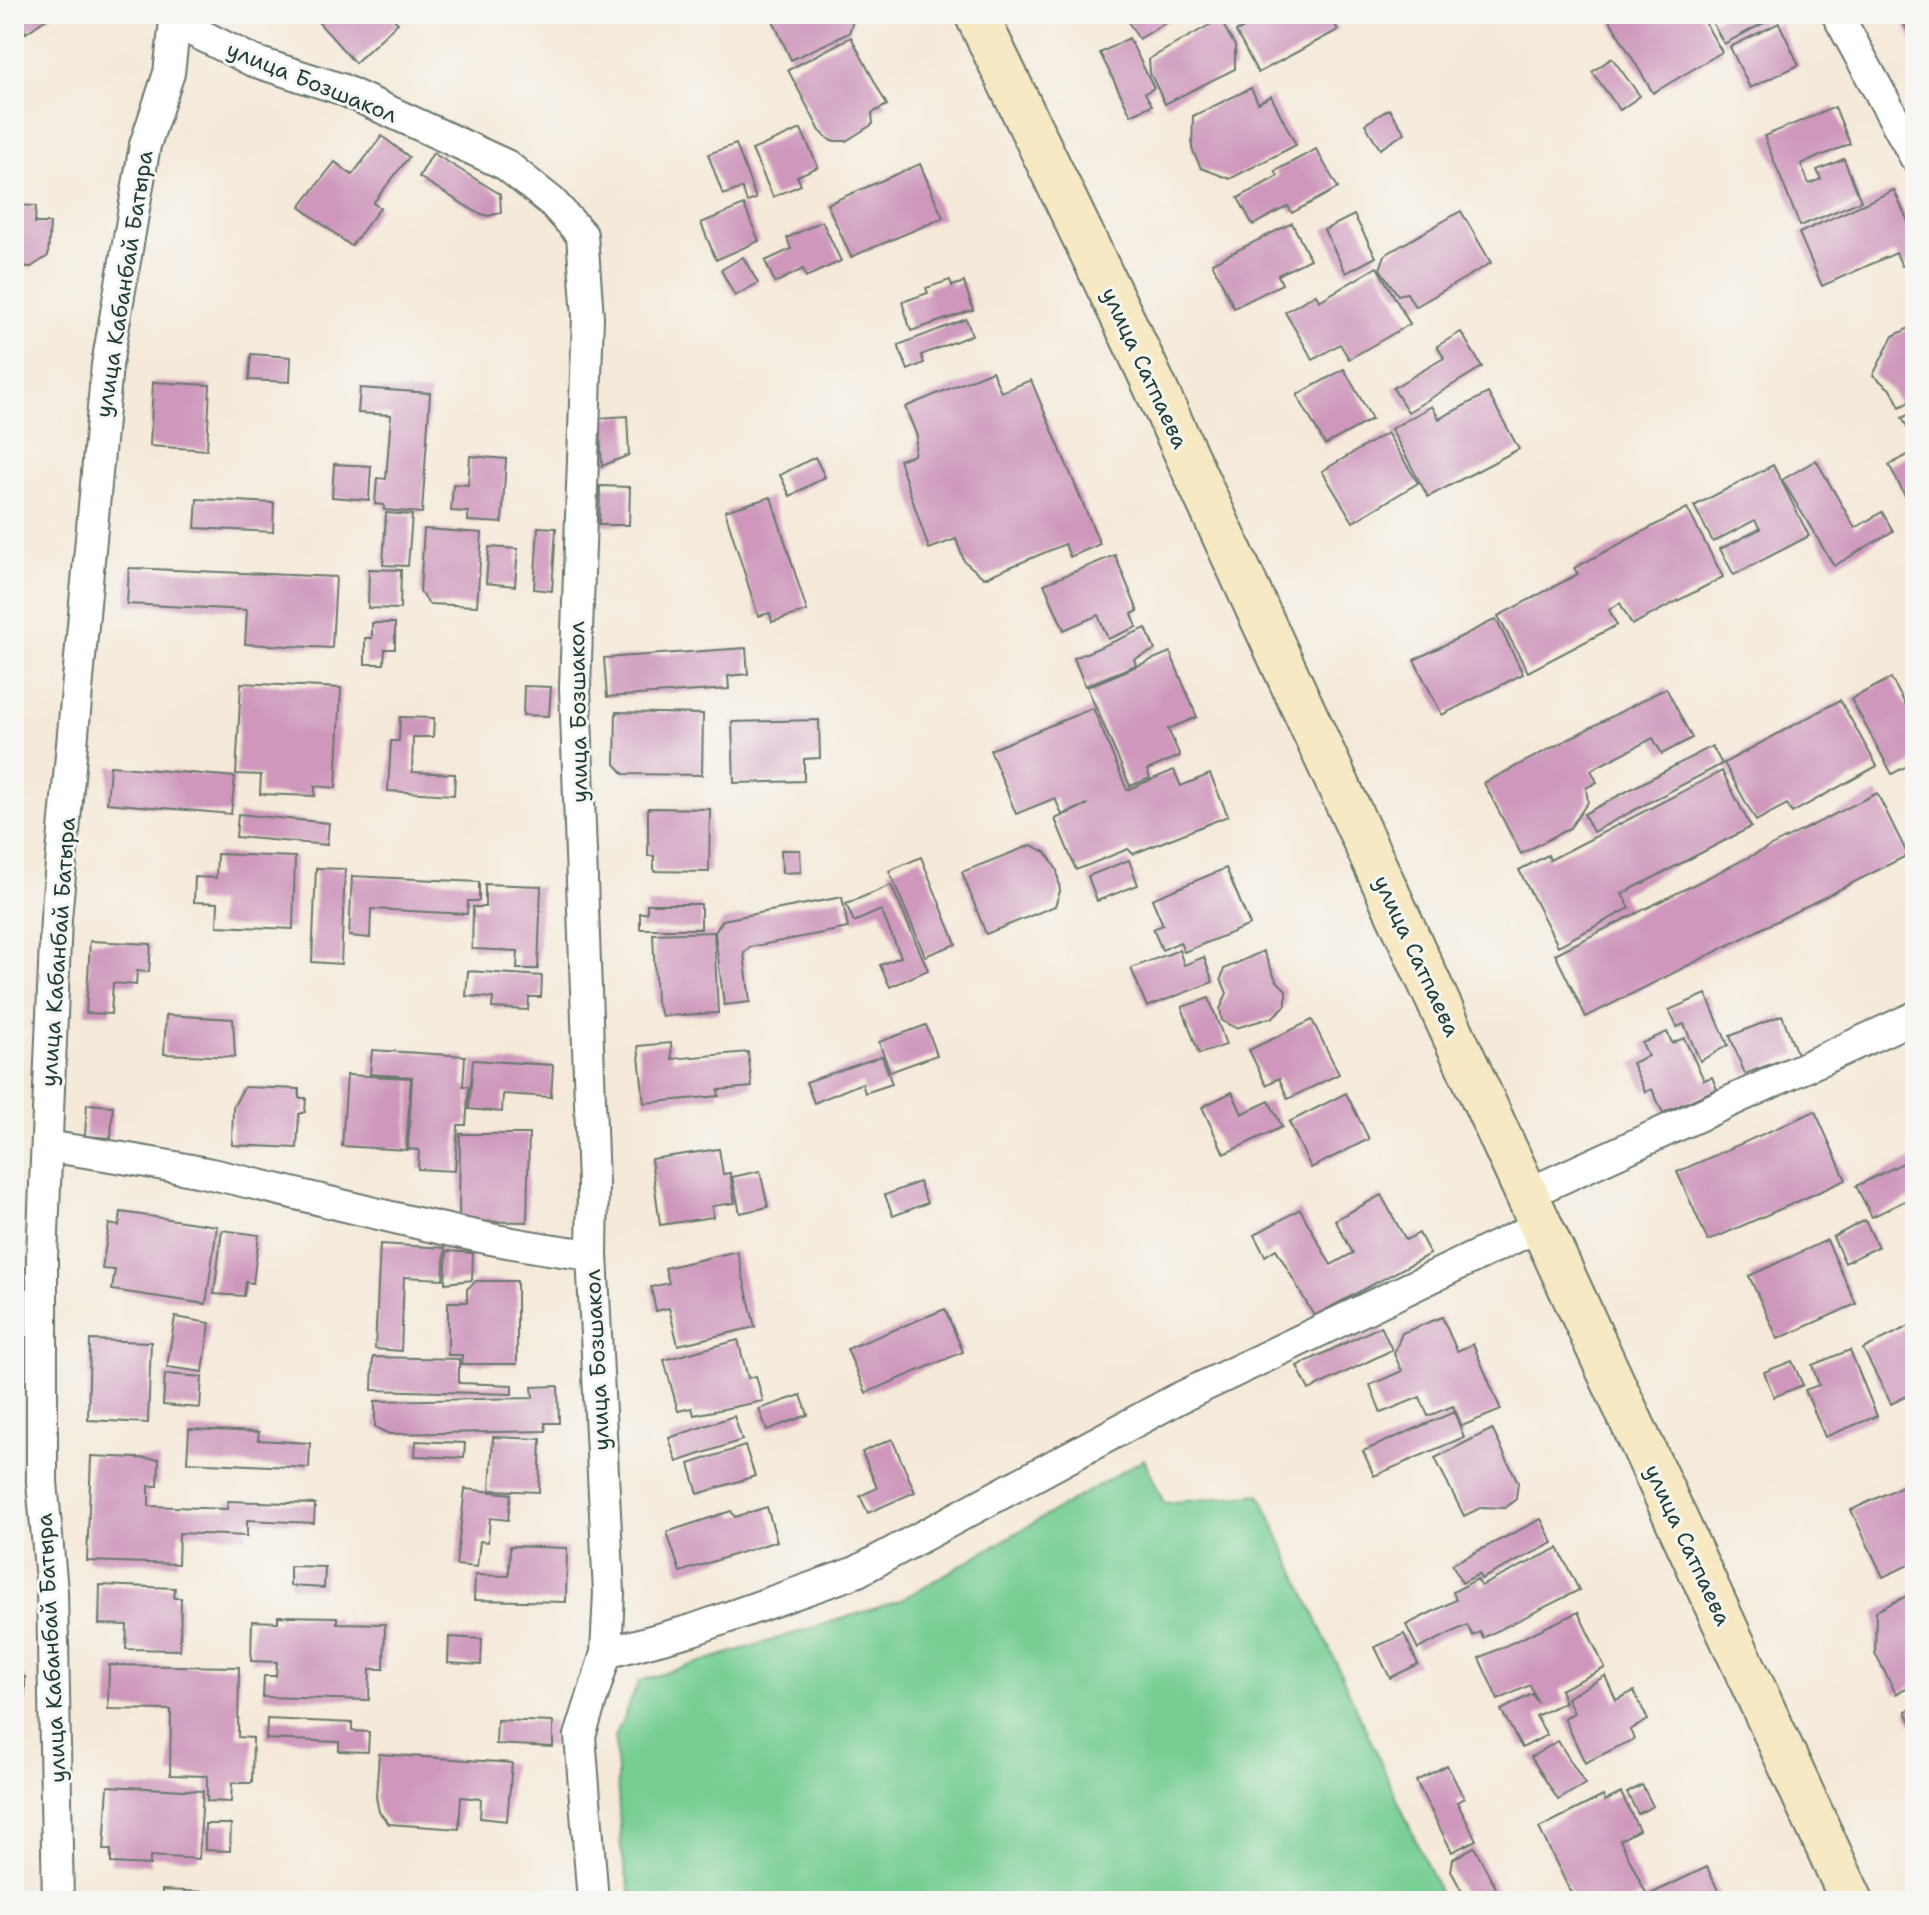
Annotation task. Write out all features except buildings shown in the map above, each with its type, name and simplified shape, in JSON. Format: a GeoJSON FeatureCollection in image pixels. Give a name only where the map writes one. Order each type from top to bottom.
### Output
{"type":"FeatureCollection","features":[{"type":"Feature","properties":{"kind":"street","name":"улица Сатпаева"},"geometry":{"type":"LineString","coordinates":[[976,14],[1144,364],[1852,1901]]}},
{"type":"Feature","properties":{"kind":"street"},"geometry":{"type":"LineString","coordinates":[[1837,14],[1915,157]]}},
{"type":"Feature","properties":{"kind":"street","name":"улица Кабанбай Батыра"},"geometry":{"type":"LineString","coordinates":[[58,1901],[53,1607],[42,1482],[42,1258],[56,918],[107,365],[145,145],[169,73],[173,18]]}},
{"type":"Feature","properties":{"kind":"street","name":"улица Бозшакол"},"geometry":{"type":"LineString","coordinates":[[173,18],[253,61],[341,89],[506,165],[552,202],[582,235],[588,317],[575,688],[593,1184],[592,1255],[609,1593],[606,1653],[580,1736],[593,1901]]}},
{"type":"Feature","properties":{"kind":"street"},"geometry":{"type":"LineString","coordinates":[[606,1653],[692,1630],[856,1572],[1534,1209],[1915,1017]]}},
{"type":"Feature","properties":{"kind":"street"},"geometry":{"type":"LineString","coordinates":[[47,1146],[213,1174],[389,1218],[543,1249],[592,1255]]}},
{"type":"Feature","properties":{"kind":"green space"},"geometry":{"type":"Polygon","coordinates":[[[1144,1459],[1164,1503],[1260,1494],[1443,1901],[632,1901],[621,1848],[615,1737],[639,1681],[899,1601],[1144,1459]]]}}]}
